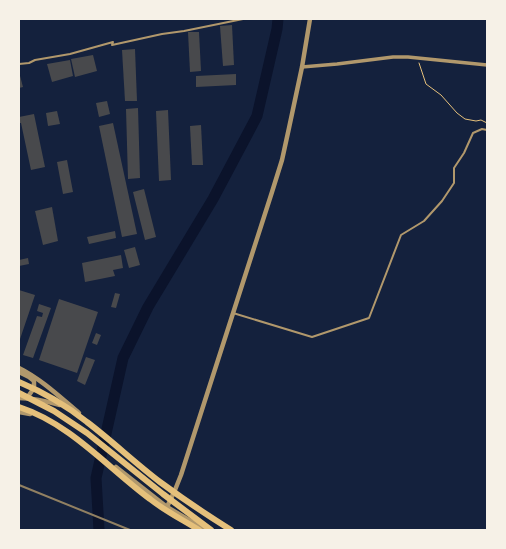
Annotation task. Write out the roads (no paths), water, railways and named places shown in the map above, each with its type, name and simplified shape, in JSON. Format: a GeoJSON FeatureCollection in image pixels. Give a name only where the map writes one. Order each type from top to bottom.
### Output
{"type":"FeatureCollection","features":[{"type":"Feature","properties":{"kind":"main road"},"geometry":{"type":"LineString","coordinates":[[19,382],[58,402],[87,422],[160,482],[232,530]]}},
{"type":"Feature","properties":{"kind":"main road"},"geometry":{"type":"LineString","coordinates":[[19,393],[54,411],[87,433],[163,494],[211,530]]}},
{"type":"Feature","properties":{"kind":"main road"},"geometry":{"type":"LineString","coordinates":[[19,407],[45,418],[79,440],[151,500],[199,530]]}},
{"type":"Feature","properties":{"kind":"street"},"geometry":{"type":"LineString","coordinates":[[167,507],[175,490],[278,173],[302,67],[310,19]]}},
{"type":"Feature","properties":{"kind":"street"},"geometry":{"type":"LineString","coordinates":[[302,67],[393,57],[487,64]]}},
{"type":"Feature","properties":{"kind":"street"},"geometry":{"type":"LineString","coordinates":[[19,368],[48,386],[153,474],[208,516],[232,530]]}},
{"type":"Feature","properties":{"kind":"street"},"geometry":{"type":"LineString","coordinates":[[19,372],[34,381],[34,388],[28,398]]}},
{"type":"Feature","properties":{"kind":"street"},"geometry":{"type":"LineString","coordinates":[[19,398],[45,400],[63,406],[88,420]]}},
{"type":"Feature","properties":{"kind":"street"},"geometry":{"type":"LineString","coordinates":[[19,412],[40,416],[78,437],[167,507],[206,530]]}},
{"type":"Feature","properties":{"kind":"lane"},"geometry":{"type":"LineString","coordinates":[[19,64],[70,54],[113,42],[112,45],[243,19]]}},
{"type":"Feature","properties":{"kind":"lane"},"geometry":{"type":"LineString","coordinates":[[232,313],[312,337],[369,318],[401,235],[424,221],[442,201],[454,183],[454,168],[464,153],[473,133],[482,129],[487,130]]}},
{"type":"Feature","properties":{"kind":"waterway"},"geometry":{"type":"LineString","coordinates":[[99,530],[96,478],[123,358],[148,307],[213,199],[257,116],[278,19]]}},
{"type":"Feature","properties":{"kind":"railway"},"geometry":{"type":"LineString","coordinates":[[19,485],[130,530]]}}]}
